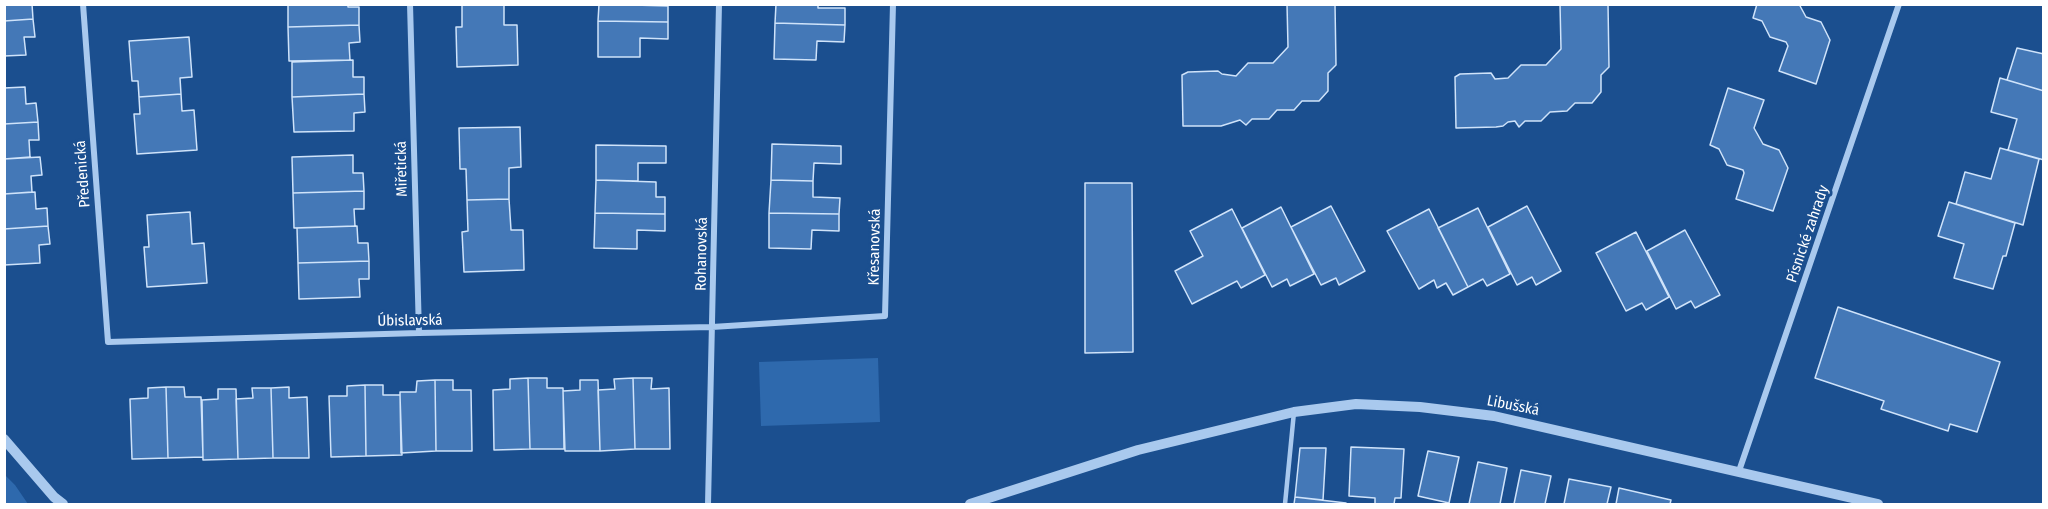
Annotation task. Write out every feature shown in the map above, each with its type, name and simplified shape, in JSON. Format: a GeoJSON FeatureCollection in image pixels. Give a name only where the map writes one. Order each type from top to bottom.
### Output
{"type":"FeatureCollection","features":[{"type":"Feature","properties":{"kind":"street","name":"Předenická"},"geometry":{"type":"LineString","coordinates":[[83,4],[108,342]]}},
{"type":"Feature","properties":{"kind":"street","name":"Miřetická"},"geometry":{"type":"LineString","coordinates":[[410,4],[419,333]]}},
{"type":"Feature","properties":{"kind":"street","name":"Rohanovská"},"geometry":{"type":"LineString","coordinates":[[708,504],[719,4]]}},
{"type":"Feature","properties":{"kind":"street","name":"Křesanovská"},"geometry":{"type":"LineString","coordinates":[[712,327],[885,316],[893,4]]}},
{"type":"Feature","properties":{"kind":"street","name":"Písnické zahrady"},"geometry":{"type":"LineString","coordinates":[[1739,471],[1899,4]]}},
{"type":"Feature","properties":{"kind":"street","name":"Úbislavská"},"geometry":{"type":"LineString","coordinates":[[108,342],[712,327]]}},
{"type":"Feature","properties":{"kind":"street","name":"Libušská"},"geometry":{"type":"LineString","coordinates":[[970,504],[1138,450],[1294,412],[1356,404],[1420,407],[1494,416],[1878,504]]}},
{"type":"Feature","properties":{"kind":"street"},"geometry":{"type":"LineString","coordinates":[[4,439],[54,497],[63,504]]}},
{"type":"Feature","properties":{"kind":"lane"},"geometry":{"type":"LineString","coordinates":[[1285,504],[1294,412]]}},
{"type":"Feature","properties":{"kind":"shaded area"},"geometry":{"type":"Polygon","coordinates":[[[878,358],[880,422],[761,426],[759,362],[878,358]]]}},
{"type":"Feature","properties":{"kind":"shaded area"},"geometry":{"type":"Polygon","coordinates":[[[4,474],[15,485],[28,504],[5,504],[4,474]]]}},
{"type":"Feature","properties":{"kind":"building"},"geometry":{"type":"Polygon","coordinates":[[[4,4],[32,4],[33,19],[4,21],[4,4]]]}},
{"type":"Feature","properties":{"kind":"building"},"geometry":{"type":"Polygon","coordinates":[[[288,4],[348,4],[348,7],[359,7],[359,25],[288,27],[288,4]]]}},
{"type":"Feature","properties":{"kind":"building"},"geometry":{"type":"Polygon","coordinates":[[[462,4],[504,4],[504,25],[517,25],[518,65],[457,67],[456,27],[462,27],[462,4]]]}},
{"type":"Feature","properties":{"kind":"building"},"geometry":{"type":"Polygon","coordinates":[[[599,4],[668,6],[668,22],[598,21],[599,4]]]}},
{"type":"Feature","properties":{"kind":"building"},"geometry":{"type":"Polygon","coordinates":[[[776,4],[818,4],[818,8],[845,8],[845,25],[775,23],[776,4]]]}},
{"type":"Feature","properties":{"kind":"building"},"geometry":{"type":"Polygon","coordinates":[[[1287,4],[1335,4],[1336,65],[1328,73],[1328,91],[1319,101],[1302,101],[1294,110],[1277,110],[1269,119],[1252,119],[1246,125],[1240,120],[1221,126],[1183,126],[1182,75],[1188,72],[1218,71],[1222,74],[1236,76],[1248,63],[1273,63],[1288,47],[1287,4]]]}},
{"type":"Feature","properties":{"kind":"building"},"geometry":{"type":"Polygon","coordinates":[[[1560,4],[1608,4],[1609,67],[1601,75],[1601,92],[1592,103],[1575,103],[1567,111],[1550,112],[1541,121],[1525,121],[1519,127],[1515,121],[1496,127],[1456,128],[1455,77],[1460,74],[1491,73],[1495,79],[1508,78],[1521,65],[1546,65],[1561,49],[1560,4]]]}},
{"type":"Feature","properties":{"kind":"building"},"geometry":{"type":"Polygon","coordinates":[[[1757,4],[1799,4],[1806,17],[1821,22],[1830,40],[1816,84],[1779,71],[1788,46],[1786,42],[1770,37],[1762,21],[1753,18],[1757,4]]]}},
{"type":"Feature","properties":{"kind":"building"},"geometry":{"type":"Polygon","coordinates":[[[33,19],[35,37],[24,37],[26,55],[4,56],[4,21],[33,19]]]}},
{"type":"Feature","properties":{"kind":"building"},"geometry":{"type":"Polygon","coordinates":[[[598,21],[668,22],[668,39],[640,38],[640,57],[598,57],[598,21]]]}},
{"type":"Feature","properties":{"kind":"building"},"geometry":{"type":"Polygon","coordinates":[[[775,23],[845,25],[844,42],[817,41],[816,60],[774,59],[775,23]]]}},
{"type":"Feature","properties":{"kind":"building"},"geometry":{"type":"Polygon","coordinates":[[[359,25],[360,42],[349,43],[350,60],[289,61],[288,27],[359,25]]]}},
{"type":"Feature","properties":{"kind":"building"},"geometry":{"type":"Polygon","coordinates":[[[189,37],[192,77],[180,78],[181,94],[139,97],[138,81],[132,81],[129,41],[189,37]]]}},
{"type":"Feature","properties":{"kind":"building"},"geometry":{"type":"Polygon","coordinates":[[[2017,48],[2044,54],[2044,91],[2007,80],[2017,48]]]}},
{"type":"Feature","properties":{"kind":"building"},"geometry":{"type":"Polygon","coordinates":[[[353,60],[353,77],[364,77],[364,94],[292,97],[292,62],[353,60]]]}},
{"type":"Feature","properties":{"kind":"building"},"geometry":{"type":"Polygon","coordinates":[[[2000,78],[2044,91],[2044,160],[2008,150],[2017,119],[1991,112],[2000,78]]]}},
{"type":"Feature","properties":{"kind":"building"},"geometry":{"type":"Polygon","coordinates":[[[25,87],[26,104],[36,103],[38,122],[4,124],[4,88],[25,87]]]}},
{"type":"Feature","properties":{"kind":"building"},"geometry":{"type":"Polygon","coordinates":[[[1728,88],[1764,100],[1754,128],[1763,144],[1779,150],[1788,168],[1773,211],[1736,199],[1743,170],[1727,165],[1719,149],[1710,145],[1728,88]]]}},
{"type":"Feature","properties":{"kind":"building"},"geometry":{"type":"Polygon","coordinates":[[[181,94],[182,111],[194,110],[197,150],[137,154],[134,114],[140,114],[139,97],[181,94]]]}},
{"type":"Feature","properties":{"kind":"building"},"geometry":{"type":"Polygon","coordinates":[[[364,94],[365,112],[354,113],[354,131],[294,132],[292,97],[364,94]]]}},
{"type":"Feature","properties":{"kind":"building"},"geometry":{"type":"Polygon","coordinates":[[[38,122],[39,140],[29,140],[30,157],[4,159],[4,124],[38,122]]]}},
{"type":"Feature","properties":{"kind":"building"},"geometry":{"type":"Polygon","coordinates":[[[520,127],[521,167],[509,168],[509,199],[467,200],[466,169],[460,169],[459,128],[520,127]]]}},
{"type":"Feature","properties":{"kind":"building"},"geometry":{"type":"Polygon","coordinates":[[[772,144],[841,146],[841,164],[814,163],[813,181],[771,180],[772,144]]]}},
{"type":"Feature","properties":{"kind":"building"},"geometry":{"type":"Polygon","coordinates":[[[596,145],[666,146],[666,163],[638,163],[638,181],[596,180],[596,145]]]}},
{"type":"Feature","properties":{"kind":"building"},"geometry":{"type":"Polygon","coordinates":[[[2000,148],[2039,159],[2023,225],[1956,204],[1965,172],[1991,179],[2000,148]]]}},
{"type":"Feature","properties":{"kind":"building"},"geometry":{"type":"Polygon","coordinates":[[[353,155],[353,173],[363,173],[364,191],[293,193],[292,157],[353,155]]]}},
{"type":"Feature","properties":{"kind":"building"},"geometry":{"type":"Polygon","coordinates":[[[40,157],[42,175],[31,176],[32,192],[4,194],[4,159],[40,157]]]}},
{"type":"Feature","properties":{"kind":"building"},"geometry":{"type":"Polygon","coordinates":[[[596,180],[656,182],[656,197],[665,197],[665,214],[595,213],[596,180]]]}},
{"type":"Feature","properties":{"kind":"building"},"geometry":{"type":"Polygon","coordinates":[[[771,180],[813,181],[813,197],[840,198],[839,214],[769,213],[771,180]]]}},
{"type":"Feature","properties":{"kind":"building"},"geometry":{"type":"Polygon","coordinates":[[[1085,183],[1132,183],[1133,352],[1085,353],[1085,183]]]}},
{"type":"Feature","properties":{"kind":"building"},"geometry":{"type":"Polygon","coordinates":[[[364,191],[364,209],[354,209],[355,226],[294,228],[293,193],[364,191]]]}},
{"type":"Feature","properties":{"kind":"building"},"geometry":{"type":"Polygon","coordinates":[[[35,192],[36,209],[47,208],[48,226],[4,229],[4,194],[35,192]]]}},
{"type":"Feature","properties":{"kind":"building"},"geometry":{"type":"Polygon","coordinates":[[[509,199],[511,230],[523,230],[524,270],[464,272],[462,232],[468,231],[467,200],[509,199]]]}},
{"type":"Feature","properties":{"kind":"building"},"geometry":{"type":"Polygon","coordinates":[[[1949,202],[2015,223],[2006,256],[2003,256],[1993,289],[1954,278],[1964,244],[1938,236],[1949,202]]]}},
{"type":"Feature","properties":{"kind":"building"},"geometry":{"type":"Polygon","coordinates":[[[1331,206],[1365,271],[1339,285],[1336,278],[1321,285],[1291,227],[1331,206]]]}},
{"type":"Feature","properties":{"kind":"building"},"geometry":{"type":"Polygon","coordinates":[[[1527,206],[1561,271],[1536,285],[1532,277],[1517,285],[1488,227],[1527,206]]]}},
{"type":"Feature","properties":{"kind":"building"},"geometry":{"type":"Polygon","coordinates":[[[1281,207],[1314,274],[1290,286],[1287,279],[1272,287],[1242,228],[1281,207]]]}},
{"type":"Feature","properties":{"kind":"building"},"geometry":{"type":"Polygon","coordinates":[[[1478,208],[1510,274],[1487,286],[1483,279],[1468,287],[1438,228],[1478,208]]]}},
{"type":"Feature","properties":{"kind":"building"},"geometry":{"type":"Polygon","coordinates":[[[1232,209],[1265,275],[1241,288],[1237,281],[1192,304],[1175,271],[1203,256],[1190,231],[1232,209]]]}},
{"type":"Feature","properties":{"kind":"building"},"geometry":{"type":"Polygon","coordinates":[[[1429,209],[1468,287],[1453,295],[1446,283],[1437,288],[1434,280],[1419,289],[1387,231],[1429,209]]]}},
{"type":"Feature","properties":{"kind":"building"},"geometry":{"type":"Polygon","coordinates":[[[190,212],[192,244],[204,243],[207,283],[147,287],[144,247],[149,247],[147,215],[190,212]]]}},
{"type":"Feature","properties":{"kind":"building"},"geometry":{"type":"Polygon","coordinates":[[[595,213],[665,214],[665,231],[637,230],[637,249],[594,248],[595,213]]]}},
{"type":"Feature","properties":{"kind":"building"},"geometry":{"type":"Polygon","coordinates":[[[769,213],[839,214],[839,231],[812,230],[811,249],[769,248],[769,213]]]}},
{"type":"Feature","properties":{"kind":"building"},"geometry":{"type":"Polygon","coordinates":[[[48,226],[50,244],[39,245],[40,263],[4,265],[4,229],[48,226]]]}},
{"type":"Feature","properties":{"kind":"building"},"geometry":{"type":"Polygon","coordinates":[[[357,226],[358,243],[368,243],[369,261],[298,263],[297,228],[357,226]]]}},
{"type":"Feature","properties":{"kind":"building"},"geometry":{"type":"Polygon","coordinates":[[[1685,230],[1720,295],[1695,308],[1691,301],[1676,309],[1647,251],[1685,230]]]}},
{"type":"Feature","properties":{"kind":"building"},"geometry":{"type":"Polygon","coordinates":[[[1636,232],[1669,297],[1646,310],[1642,303],[1626,311],[1596,253],[1636,232]]]}},
{"type":"Feature","properties":{"kind":"building"},"geometry":{"type":"Polygon","coordinates":[[[369,261],[369,279],[359,279],[360,297],[299,299],[298,263],[369,261]]]}},
{"type":"Feature","properties":{"kind":"building"},"geometry":{"type":"Polygon","coordinates":[[[1838,307],[2000,362],[1977,432],[1950,424],[1948,431],[1881,409],[1884,401],[1815,378],[1838,307]]]}},
{"type":"Feature","properties":{"kind":"building"},"geometry":{"type":"Polygon","coordinates":[[[528,378],[530,449],[494,450],[493,390],[510,389],[510,379],[528,378]]]}},
{"type":"Feature","properties":{"kind":"building"},"geometry":{"type":"Polygon","coordinates":[[[528,378],[547,378],[547,388],[563,388],[564,449],[530,449],[528,378]]]}},
{"type":"Feature","properties":{"kind":"building"},"geometry":{"type":"Polygon","coordinates":[[[633,378],[652,378],[651,389],[669,388],[670,449],[635,449],[633,378]]]}},
{"type":"Feature","properties":{"kind":"building"},"geometry":{"type":"Polygon","coordinates":[[[633,378],[635,449],[600,451],[598,390],[615,389],[614,379],[633,378]]]}},
{"type":"Feature","properties":{"kind":"building"},"geometry":{"type":"Polygon","coordinates":[[[435,380],[453,380],[453,390],[471,390],[472,451],[436,451],[435,380]]]}},
{"type":"Feature","properties":{"kind":"building"},"geometry":{"type":"Polygon","coordinates":[[[435,380],[436,451],[401,453],[400,392],[416,392],[417,381],[435,380]]]}},
{"type":"Feature","properties":{"kind":"building"},"geometry":{"type":"Polygon","coordinates":[[[580,380],[598,380],[600,451],[565,451],[563,391],[580,390],[580,380]]]}},
{"type":"Feature","properties":{"kind":"building"},"geometry":{"type":"Polygon","coordinates":[[[365,385],[383,385],[383,395],[400,395],[402,455],[366,456],[365,385]]]}},
{"type":"Feature","properties":{"kind":"building"},"geometry":{"type":"Polygon","coordinates":[[[365,385],[366,456],[331,457],[329,396],[347,396],[347,386],[365,385]]]}},
{"type":"Feature","properties":{"kind":"building"},"geometry":{"type":"Polygon","coordinates":[[[166,387],[184,387],[185,397],[201,397],[203,457],[168,458],[166,387]]]}},
{"type":"Feature","properties":{"kind":"building"},"geometry":{"type":"Polygon","coordinates":[[[166,387],[168,458],[132,459],[130,399],[148,398],[148,388],[166,387]]]}},
{"type":"Feature","properties":{"kind":"building"},"geometry":{"type":"Polygon","coordinates":[[[289,387],[289,398],[307,397],[309,458],[273,458],[271,388],[289,387]]]}},
{"type":"Feature","properties":{"kind":"building"},"geometry":{"type":"Polygon","coordinates":[[[252,388],[271,388],[273,458],[238,459],[236,399],[253,398],[252,388]]]}},
{"type":"Feature","properties":{"kind":"building"},"geometry":{"type":"Polygon","coordinates":[[[218,389],[236,389],[238,459],[203,460],[202,400],[218,399],[218,389]]]}},
{"type":"Feature","properties":{"kind":"building"},"geometry":{"type":"Polygon","coordinates":[[[1351,447],[1404,449],[1401,498],[1395,498],[1394,504],[1375,504],[1375,498],[1349,496],[1351,447]]]}},
{"type":"Feature","properties":{"kind":"building"},"geometry":{"type":"Polygon","coordinates":[[[1300,448],[1326,448],[1323,500],[1295,497],[1300,448]]]}},
{"type":"Feature","properties":{"kind":"building"},"geometry":{"type":"Polygon","coordinates":[[[1428,451],[1459,457],[1449,503],[1418,496],[1428,451]]]}},
{"type":"Feature","properties":{"kind":"building"},"geometry":{"type":"Polygon","coordinates":[[[1478,462],[1507,468],[1500,504],[1469,504],[1478,462]]]}},
{"type":"Feature","properties":{"kind":"building"},"geometry":{"type":"Polygon","coordinates":[[[1521,470],[1551,476],[1545,504],[1514,504],[1521,470]]]}},
{"type":"Feature","properties":{"kind":"building"},"geometry":{"type":"Polygon","coordinates":[[[1569,479],[1611,487],[1607,504],[1564,504],[1569,479]]]}},
{"type":"Feature","properties":{"kind":"building"},"geometry":{"type":"Polygon","coordinates":[[[1619,488],[1671,500],[1670,504],[1616,504],[1619,488]]]}},
{"type":"Feature","properties":{"kind":"building"},"geometry":{"type":"Polygon","coordinates":[[[1295,497],[1346,503],[1294,504],[1295,497]]]}}]}
